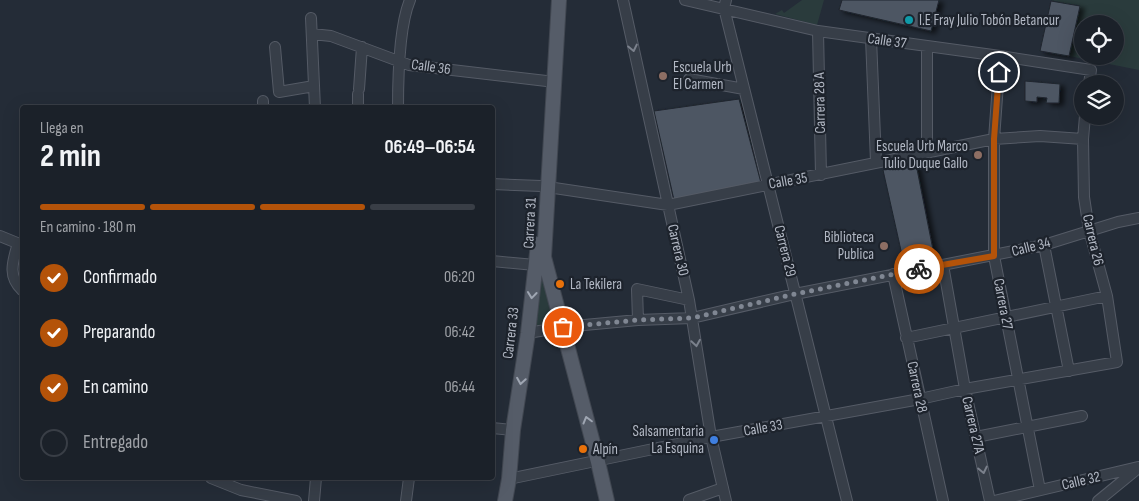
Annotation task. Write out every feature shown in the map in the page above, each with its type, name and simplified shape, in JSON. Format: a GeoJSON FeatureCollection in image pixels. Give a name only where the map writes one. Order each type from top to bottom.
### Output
{"type":"FeatureCollection","features":[{"type":"Feature","properties":{"kind":"main road","name":"Carrera 31"},"geometry":{"type":"LineString","coordinates":[[551,0],[551,82]]}},
{"type":"Feature","properties":{"kind":"main road","name":"Carrera 31"},"geometry":{"type":"LineString","coordinates":[[536,261],[559,0]]}},
{"type":"Feature","properties":{"kind":"main road","name":"Carrera 31"},"geometry":{"type":"LineString","coordinates":[[544,187],[544,257],[607,501]]}},
{"type":"Feature","properties":{"kind":"main road","name":"Carrera 33"},"geometry":{"type":"LineString","coordinates":[[505,501],[536,261]]}},
{"type":"Feature","properties":{"kind":"street"},"geometry":{"type":"LineString","coordinates":[[398,105],[404,13],[410,0]]}},
{"type":"Feature","properties":{"kind":"street","name":"Carrera 30"},"geometry":{"type":"LineString","coordinates":[[623,0],[689,300],[711,437],[726,501]]}},
{"type":"Feature","properties":{"kind":"street","name":"Calle 37"},"geometry":{"type":"LineString","coordinates":[[685,0],[725,4],[818,31],[1091,70],[1090,75]]}},
{"type":"Feature","properties":{"kind":"street","name":"Carrera 29"},"geometry":{"type":"LineString","coordinates":[[725,4],[744,89],[847,501]]}},
{"type":"Feature","properties":{"kind":"street"},"geometry":{"type":"LineString","coordinates":[[311,18],[315,105]]}},
{"type":"Feature","properties":{"kind":"street","name":"Carrera 28 A"},"geometry":{"type":"LineString","coordinates":[[818,31],[821,175]]}},
{"type":"Feature","properties":{"kind":"street","name":"Calle 36"},"geometry":{"type":"LineString","coordinates":[[312,34],[331,36],[409,65],[551,82]]}},
{"type":"Feature","properties":{"kind":"street"},"geometry":{"type":"LineString","coordinates":[[871,38],[876,162]]}},
{"type":"Feature","properties":{"kind":"street"},"geometry":{"type":"LineString","coordinates":[[927,46],[927,152]]}},
{"type":"Feature","properties":{"kind":"street"},"geometry":{"type":"LineString","coordinates":[[275,47],[278,92],[314,86]]}},
{"type":"Feature","properties":{"kind":"street"},"geometry":{"type":"LineString","coordinates":[[358,105],[362,47]]}},
{"type":"Feature","properties":{"kind":"street","name":"Carrera 27"},"geometry":{"type":"LineString","coordinates":[[1000,56],[994,139],[994,256],[1040,490]]}},
{"type":"Feature","properties":{"kind":"street"},"geometry":{"type":"LineString","coordinates":[[689,79],[744,89]]}},
{"type":"Feature","properties":{"kind":"street","name":"Carrera 26"},"geometry":{"type":"LineString","coordinates":[[1084,125],[1084,197],[1089,230],[1107,296],[1117,362]]}},
{"type":"Feature","properties":{"kind":"street","name":"Calle 35"},"geometry":{"type":"LineString","coordinates":[[495,184],[544,187],[668,205],[994,139],[1040,136],[1083,139]]}},
{"type":"Feature","properties":{"kind":"street","name":"Calle 34"},"geometry":{"type":"LineString","coordinates":[[528,333],[563,327],[638,320],[692,318],[795,294],[1044,245],[1089,230],[1139,218]]}},
{"type":"Feature","properties":{"kind":"street"},"geometry":{"type":"LineString","coordinates":[[0,236],[20,244],[12,264],[15,283],[20,288]]}},
{"type":"Feature","properties":{"kind":"street"},"geometry":{"type":"LineString","coordinates":[[1044,245],[1069,371]]}},
{"type":"Feature","properties":{"kind":"street"},"geometry":{"type":"LineString","coordinates":[[495,261],[536,261]]}},
{"type":"Feature","properties":{"kind":"street","name":"Carrera 27A"},"geometry":{"type":"LineString","coordinates":[[943,265],[965,388],[990,501]]}},
{"type":"Feature","properties":{"kind":"street","name":"Carrera 28"},"geometry":{"type":"LineString","coordinates":[[893,274],[943,501]]}},
{"type":"Feature","properties":{"kind":"street"},"geometry":{"type":"LineString","coordinates":[[638,320],[637,289],[689,300]]}},
{"type":"Feature","properties":{"kind":"street"},"geometry":{"type":"LineString","coordinates":[[906,338],[1056,303],[1107,296]]}},
{"type":"Feature","properties":{"kind":"street","name":"Calle 33"},"geometry":{"type":"LineString","coordinates":[[509,479],[711,437],[920,399],[965,388],[1117,362]]}},
{"type":"Feature","properties":{"kind":"street"},"geometry":{"type":"LineString","coordinates":[[976,437],[1082,416]]}},
{"type":"Feature","properties":{"kind":"street"},"geometry":{"type":"LineString","coordinates":[[495,428],[513,430]]}},
{"type":"Feature","properties":{"kind":"street"},"geometry":{"type":"LineString","coordinates":[[1098,501],[1139,467]]}},
{"type":"Feature","properties":{"kind":"street","name":"Calle 32"},"geometry":{"type":"LineString","coordinates":[[994,501],[1139,467]]}},
{"type":"Feature","properties":{"kind":"street"},"geometry":{"type":"LineString","coordinates":[[216,480],[241,490],[296,501]]}},
{"type":"Feature","properties":{"kind":"street"},"geometry":{"type":"LineString","coordinates":[[314,501],[316,480]]}},
{"type":"Feature","properties":{"kind":"street"},"geometry":{"type":"LineString","coordinates":[[406,501],[409,480]]}},
{"type":"Feature","properties":{"kind":"street"},"geometry":{"type":"LineString","coordinates":[[689,500],[723,488]]}},
{"type":"Feature","properties":{"kind":"shaded area"},"geometry":{"type":"Polygon","coordinates":[[[802,0],[824,0],[817,25],[775,14],[782,10],[784,13],[802,0]]]}},
{"type":"Feature","properties":{"kind":"shaded area"},"geometry":{"type":"Polygon","coordinates":[[[1051,0],[1139,0],[1139,70],[1114,65],[1124,65],[1124,15],[1078,15],[1080,7],[1051,0]]]}},
{"type":"Feature","properties":{"kind":"shaded area"},"geometry":{"type":"Polygon","coordinates":[[[1074,34],[1074,57],[1069,56],[1074,34]]]}},
{"type":"Feature","properties":{"kind":"shaded area"},"geometry":{"type":"Polygon","coordinates":[[[542,271],[557,321],[534,326],[542,271]]]}},
{"type":"Feature","properties":{"kind":"building","name":"I.E Fray Julio Tobón Betancur"},"geometry":{"type":"Polygon","coordinates":[[[842,0],[939,0],[931,31],[839,10],[842,0]]]}},
{"type":"Feature","properties":{"kind":"building"},"geometry":{"type":"Polygon","coordinates":[[[1051,1],[1080,6],[1078,15],[1074,15],[1074,33],[1069,56],[1040,51],[1051,1]]]}},
{"type":"Feature","properties":{"kind":"building"},"geometry":{"type":"Polygon","coordinates":[[[1025,81],[1060,84],[1059,103],[1046,103],[1047,98],[1037,97],[1037,102],[1025,101],[1025,81]]]}},
{"type":"Feature","properties":{"kind":"building"},"geometry":{"type":"Polygon","coordinates":[[[739,99],[761,183],[674,200],[654,111],[739,99]]]}},
{"type":"Feature","properties":{"kind":"building"},"geometry":{"type":"Polygon","coordinates":[[[916,164],[935,260],[904,264],[883,170],[916,164]]]}},
{"type":"Feature","properties":{"kind":"way so far"},"geometry":{"type":"LineString","coordinates":[[563,327],[638,320],[692,318],[795,294],[919,269]]}},
{"type":"Feature","properties":{"kind":"place","name":"I.E Fray Julio Tobón Betancur"},"geometry":{"type":"Point","coordinates":[909,20]}},
{"type":"Feature","properties":{"kind":"place","name":"Escuela Urb El Carmen"},"geometry":{"type":"Point","coordinates":[663,76]}},
{"type":"Feature","properties":{"kind":"place","name":"Escuela Urb Marco Tulio Duque Gallo"},"geometry":{"type":"Point","coordinates":[978,155]}},
{"type":"Feature","properties":{"kind":"place","name":"Biblioteca Publica"},"geometry":{"type":"Point","coordinates":[884,246]}},
{"type":"Feature","properties":{"kind":"place","name":"La Tekilera"},"geometry":{"type":"Point","coordinates":[560,284]}},
{"type":"Feature","properties":{"kind":"place","name":"Salsamentaria La Esquina"},"geometry":{"type":"Point","coordinates":[714,440]}},
{"type":"Feature","properties":{"kind":"place","name":"Alpín"},"geometry":{"type":"Point","coordinates":[583,449]}},
{"type":"Feature","properties":{"kind":"route"},"geometry":{"type":"LineString","coordinates":[[919,269],[994,256],[994,139],[999,72]]}}]}
